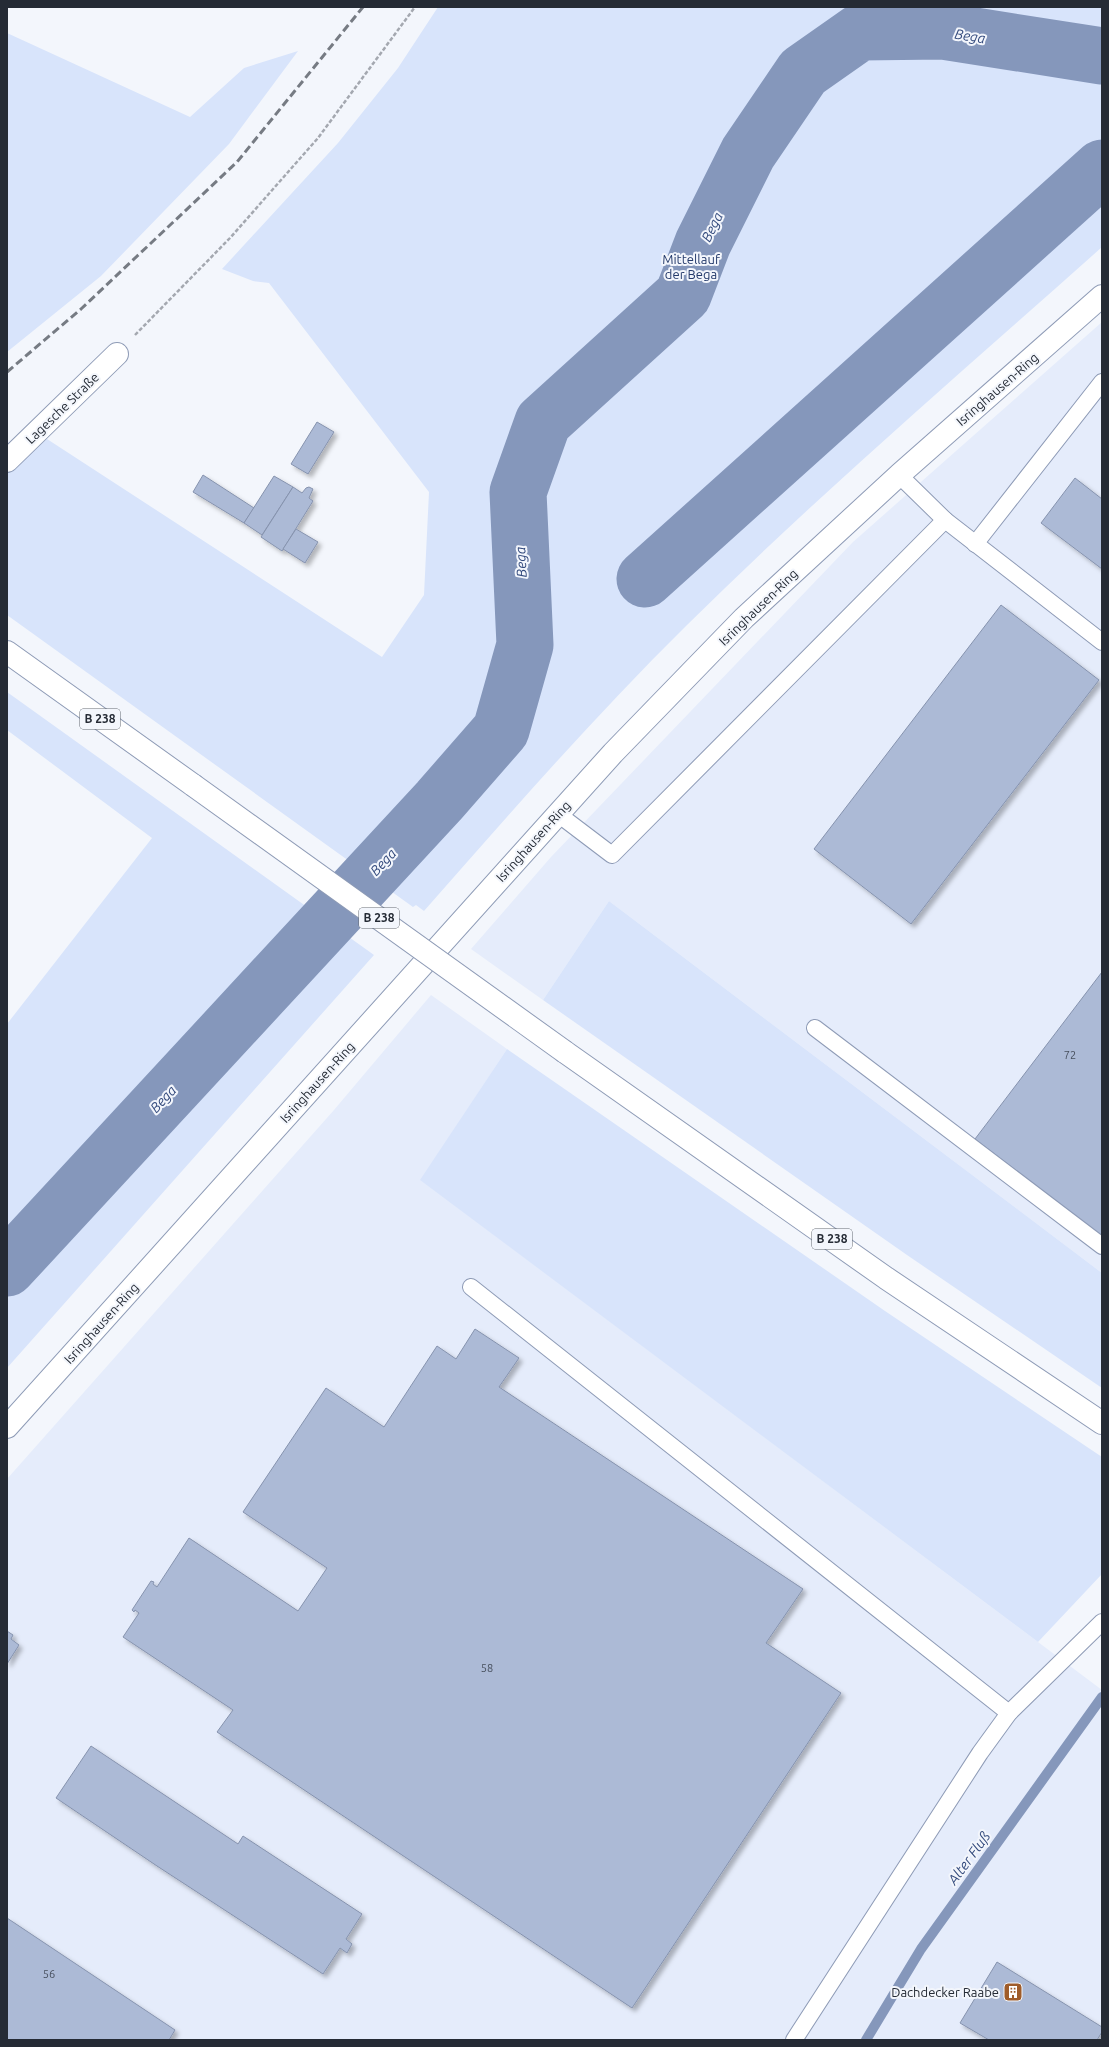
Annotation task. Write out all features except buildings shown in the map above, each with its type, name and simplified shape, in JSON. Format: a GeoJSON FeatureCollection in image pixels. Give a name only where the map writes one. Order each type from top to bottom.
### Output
{"type":"FeatureCollection","features":[{"type":"Feature","properties":{"kind":"street","name":"Isringhausen-Ring"},"geometry":{"type":"LineString","coordinates":[[7,1427],[613,752],[744,618],[899,475],[1102,296]]}},
{"type":"Feature","properties":{"kind":"street","name":"Lagesche Straße"},"geometry":{"type":"LineString","coordinates":[[7,461],[117,354]]}},
{"type":"Feature","properties":{"kind":"street","name":"B 238"},"geometry":{"type":"LineString","coordinates":[[7,652],[566,1052],[886,1278],[1102,1422]]}},
{"type":"Feature","properties":{"kind":"lane"},"geometry":{"type":"LineString","coordinates":[[975,544],[1102,382]]}},
{"type":"Feature","properties":{"kind":"lane"},"geometry":{"type":"LineString","coordinates":[[899,475],[945,520],[1102,642]]}},
{"type":"Feature","properties":{"kind":"lane"},"geometry":{"type":"LineString","coordinates":[[558,814],[612,855],[945,520]]}},
{"type":"Feature","properties":{"kind":"lane"},"geometry":{"type":"LineString","coordinates":[[815,1028],[1102,1246]]}},
{"type":"Feature","properties":{"kind":"lane"},"geometry":{"type":"LineString","coordinates":[[471,1287],[1009,1713]]}},
{"type":"Feature","properties":{"kind":"lane"},"geometry":{"type":"LineString","coordinates":[[794,2040],[980,1753],[1009,1713],[1102,1622]]}},
{"type":"Feature","properties":{"kind":"path"},"geometry":{"type":"LineString","coordinates":[[117,354],[230,238],[318,138],[414,7]]}},
{"type":"Feature","properties":{"kind":"shaded area"},"geometry":{"type":"Polygon","coordinates":[[[1102,322],[1102,1273],[609,901],[543,1000],[471,949],[551,857],[853,542],[1102,322]]]}},
{"type":"Feature","properties":{"kind":"shaded area"},"geometry":{"type":"Polygon","coordinates":[[[431,995],[507,1049],[421,1180],[1102,1690],[1102,2040],[7,2040],[7,1479],[334,1110],[431,995]]]}},
{"type":"Feature","properties":{"kind":"green space","name":"Mittellauf der Bega"},"geometry":{"type":"Polygon","coordinates":[[[438,7],[1102,7],[1102,247],[839,481],[736,577],[618,695],[520,802],[424,911],[416,905],[413,907],[7,615],[7,471],[47,439],[382,657],[424,595],[429,492],[269,283],[253,281],[222,269],[338,143],[398,68],[438,7]]]}},
{"type":"Feature","properties":{"kind":"green space"},"geometry":{"type":"Polygon","coordinates":[[[7,33],[190,117],[244,68],[298,51],[229,144],[101,276],[7,352],[7,33]]]}},
{"type":"Feature","properties":{"kind":"green space"},"geometry":{"type":"Polygon","coordinates":[[[7,692],[374,955],[7,1368],[7,1024],[152,838],[7,730],[7,692]]]}},
{"type":"Feature","properties":{"kind":"green space"},"geometry":{"type":"Polygon","coordinates":[[[609,901],[1102,1273],[1102,1388],[907,1255],[543,1000],[609,901]]]}},
{"type":"Feature","properties":{"kind":"green space"},"geometry":{"type":"Polygon","coordinates":[[[507,1049],[885,1311],[1102,1457],[1102,1574],[1038,1642],[420,1180],[507,1049]]]}},
{"type":"Feature","properties":{"kind":"waterway","name":"Bega"},"geometry":{"type":"LineString","coordinates":[[7,1268],[439,801],[501,730],[525,645],[518,492],[543,422],[683,295],[703,243],[748,153],[803,72],[860,32],[943,31],[1102,56]]}},
{"type":"Feature","properties":{"kind":"waterway","name":"Bega"},"geometry":{"type":"LineString","coordinates":[[645,579],[1102,168]]}},
{"type":"Feature","properties":{"kind":"waterway","name":"Alter Fluß"},"geometry":{"type":"LineString","coordinates":[[866,2040],[921,1949],[1102,1697]]}},
{"type":"Feature","properties":{"kind":"railway"},"geometry":{"type":"LineString","coordinates":[[7,372],[81,309],[237,162],[363,7]]}},
{"type":"Feature","properties":{"kind":"place","name":"Dachdecker Raabe"},"geometry":{"type":"Point","coordinates":[1013,1992]}}]}
